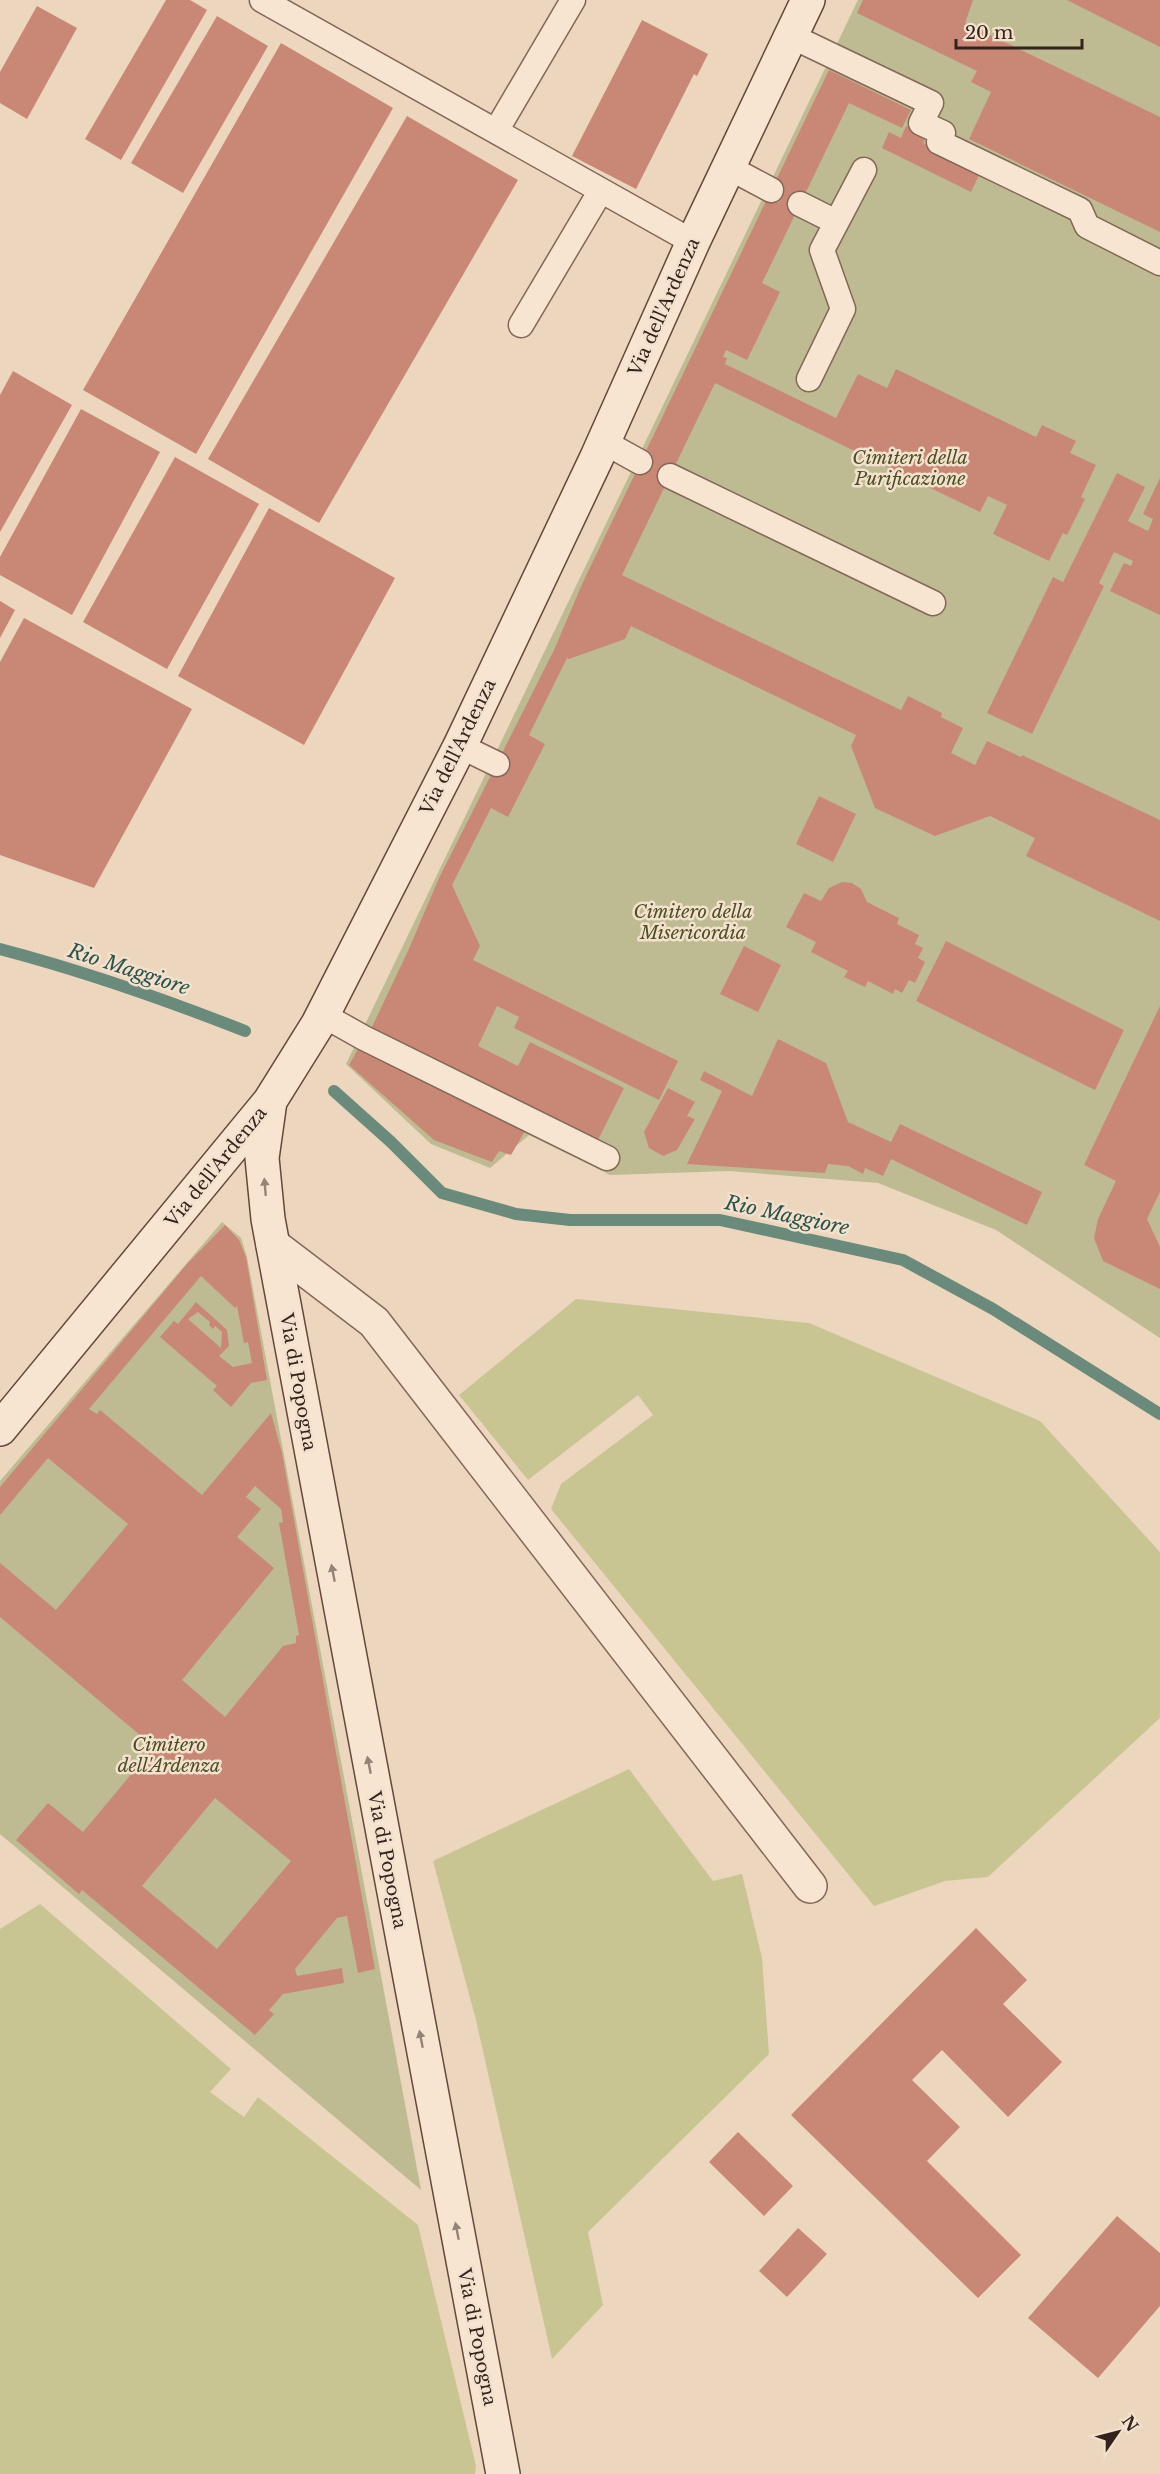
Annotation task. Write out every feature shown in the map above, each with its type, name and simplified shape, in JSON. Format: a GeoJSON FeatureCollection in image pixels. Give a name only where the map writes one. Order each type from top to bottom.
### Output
{"type":"FeatureCollection","features":[{"type":"Feature","properties":{"kind":"main road","name":"Via dell'Ardenza"},"geometry":{"type":"LineString","coordinates":[[0,1429],[270,1101],[321,1020],[460,746],[604,442],[693,242],[808,0]]}},
{"type":"Feature","properties":{"kind":"main road","name":"Via di Popogna"},"geometry":{"type":"LineString","coordinates":[[270,1101],[262,1158],[273,1245],[503,2474]]}},
{"type":"Feature","properties":{"kind":"main road"},"geometry":{"type":"LineString","coordinates":[[273,1245],[374,1322],[810,1886]]}},
{"type":"Feature","properties":{"kind":"lane"},"geometry":{"type":"LineString","coordinates":[[262,0],[600,192],[693,242]]}},
{"type":"Feature","properties":{"kind":"lane"},"geometry":{"type":"LineString","coordinates":[[496,131],[573,0]]}},
{"type":"Feature","properties":{"kind":"lane"},"geometry":{"type":"LineString","coordinates":[[791,36],[931,103],[921,123],[943,133],[939,142],[1080,210],[1087,226],[1160,263]]}},
{"type":"Feature","properties":{"kind":"lane"},"geometry":{"type":"LineString","coordinates":[[728,167],[771,190]]}},
{"type":"Feature","properties":{"kind":"lane"},"geometry":{"type":"LineString","coordinates":[[809,379],[843,309],[822,250],[864,170]]}},
{"type":"Feature","properties":{"kind":"lane"},"geometry":{"type":"LineString","coordinates":[[520,325],[600,192]]}},
{"type":"Feature","properties":{"kind":"lane"},"geometry":{"type":"LineString","coordinates":[[800,204],[836,222]]}},
{"type":"Feature","properties":{"kind":"lane"},"geometry":{"type":"LineString","coordinates":[[604,442],[640,462]]}},
{"type":"Feature","properties":{"kind":"lane"},"geometry":{"type":"LineString","coordinates":[[670,476],[933,603]]}},
{"type":"Feature","properties":{"kind":"lane"},"geometry":{"type":"LineString","coordinates":[[460,746],[496,764]]}},
{"type":"Feature","properties":{"kind":"lane"},"geometry":{"type":"LineString","coordinates":[[321,1020],[364,1038],[607,1158]]}},
{"type":"Feature","properties":{"kind":"shaded area"},"geometry":{"type":"Polygon","coordinates":[[[576,1299],[809,1323],[1040,1421],[1160,1552],[1160,1718],[988,1877],[945,1881],[874,1906],[551,1509],[561,1484],[653,1415],[638,1395],[528,1480],[459,1395],[576,1299]]]}},
{"type":"Feature","properties":{"kind":"shaded area"},"geometry":{"type":"Polygon","coordinates":[[[629,1769],[713,1881],[742,1874],[762,1958],[769,2054],[588,2232],[603,2305],[552,2359],[476,2020],[433,1861],[629,1769]]]}},
{"type":"Feature","properties":{"kind":"shaded area"},"geometry":{"type":"Polygon","coordinates":[[[40,1904],[231,2069],[210,2092],[244,2117],[258,2097],[418,2225],[476,2466],[475,2474],[0,2474],[0,1929],[40,1904]]]}},
{"type":"Feature","properties":{"kind":"green space"},"geometry":{"type":"Polygon","coordinates":[[[858,0],[1160,0],[1160,1338],[996,1230],[878,1183],[729,1171],[610,1175],[529,1135],[490,1168],[431,1144],[346,1064],[858,0]]]}},
{"type":"Feature","properties":{"kind":"green space","name":"Cimitero dell'Ardenza"},"geometry":{"type":"Polygon","coordinates":[[[222,1222],[241,1238],[247,1257],[421,2190],[0,1834],[0,1481],[222,1222]]]}},
{"type":"Feature","properties":{"kind":"building"},"geometry":{"type":"Polygon","coordinates":[[[166,0],[190,0],[207,10],[121,160],[85,139],[166,0]]]}},
{"type":"Feature","properties":{"kind":"building"},"geometry":{"type":"Polygon","coordinates":[[[863,0],[973,0],[965,23],[1160,117],[1160,232],[969,139],[991,92],[971,82],[977,71],[857,13],[863,0]]]}},
{"type":"Feature","properties":{"kind":"building"},"geometry":{"type":"Polygon","coordinates":[[[1067,0],[1160,0],[1160,47],[1067,0]]]}},
{"type":"Feature","properties":{"kind":"building"},"geometry":{"type":"Polygon","coordinates":[[[37,6],[77,28],[27,119],[0,103],[0,72],[37,6]]]}},
{"type":"Feature","properties":{"kind":"building"},"geometry":{"type":"Polygon","coordinates":[[[217,16],[268,46],[183,193],[131,163],[217,16]]]}},
{"type":"Feature","properties":{"kind":"building"},"geometry":{"type":"Polygon","coordinates":[[[642,20],[708,54],[697,76],[694,74],[636,189],[572,156],[642,20]]]}},
{"type":"Feature","properties":{"kind":"building"},"geometry":{"type":"Polygon","coordinates":[[[281,43],[393,108],[196,454],[83,390],[281,43]]]}},
{"type":"Feature","properties":{"kind":"building"},"geometry":{"type":"Polygon","coordinates":[[[829,70],[911,110],[902,128],[849,103],[762,283],[780,292],[747,360],[726,350],[723,357],[727,358],[725,364],[836,418],[858,374],[887,388],[896,369],[1036,437],[1042,425],[1076,441],[1070,453],[1096,465],[1081,497],[1085,499],[1067,535],[1063,533],[1049,561],[993,534],[1007,505],[988,496],[980,512],[715,383],[622,575],[901,710],[908,696],[942,713],[941,717],[963,728],[951,753],[975,765],[987,741],[1021,757],[1022,755],[1160,820],[1160,921],[1026,856],[1035,838],[990,816],[935,836],[875,808],[851,746],[856,735],[631,626],[625,639],[567,658],[529,735],[545,744],[508,817],[491,808],[452,885],[480,946],[473,960],[678,1061],[659,1100],[514,1028],[519,1017],[497,1006],[478,1046],[518,1066],[530,1042],[624,1088],[598,1140],[371,1029],[439,878],[554,650],[583,582],[829,70]]]}},
{"type":"Feature","properties":{"kind":"building"},"geometry":{"type":"Polygon","coordinates":[[[407,116],[518,180],[319,523],[208,459],[407,116]]]}},
{"type":"Feature","properties":{"kind":"building"},"geometry":{"type":"Polygon","coordinates":[[[906,126],[927,135],[923,143],[981,171],[971,192],[882,148],[889,132],[901,138],[906,126]]]}},
{"type":"Feature","properties":{"kind":"building"},"geometry":{"type":"Polygon","coordinates":[[[13,371],[72,405],[0,532],[0,395],[13,371]]]}},
{"type":"Feature","properties":{"kind":"building"},"geometry":{"type":"Polygon","coordinates":[[[81,409],[160,452],[72,615],[0,575],[0,557],[81,409]]]}},
{"type":"Feature","properties":{"kind":"building"},"geometry":{"type":"Polygon","coordinates":[[[175,457],[259,504],[167,669],[83,622],[175,457]]]}},
{"type":"Feature","properties":{"kind":"building"},"geometry":{"type":"Polygon","coordinates":[[[1117,473],[1145,487],[1128,521],[1148,531],[1153,519],[1143,514],[1160,478],[1160,615],[1110,591],[1124,563],[1131,566],[1133,561],[1114,552],[1099,583],[1104,586],[1032,734],[987,713],[1053,577],[1063,582],[1117,473]]]}},
{"type":"Feature","properties":{"kind":"building"},"geometry":{"type":"Polygon","coordinates":[[[269,508],[395,578],[304,745],[178,676],[269,508]]]}},
{"type":"Feature","properties":{"kind":"building"},"geometry":{"type":"Polygon","coordinates":[[[0,601],[15,610],[0,638],[0,601]]]}},
{"type":"Feature","properties":{"kind":"building"},"geometry":{"type":"Polygon","coordinates":[[[24,618],[192,709],[94,888],[0,855],[0,662],[24,618]]]}},
{"type":"Feature","properties":{"kind":"building"},"geometry":{"type":"Polygon","coordinates":[[[819,796],[856,814],[833,862],[796,844],[819,796]]]}},
{"type":"Feature","properties":{"kind":"building"},"geometry":{"type":"Polygon","coordinates":[[[842,882],[852,883],[861,889],[867,902],[899,918],[897,924],[919,935],[915,944],[923,948],[918,958],[925,962],[915,983],[909,980],[902,993],[895,989],[893,994],[868,981],[865,987],[844,977],[848,971],[811,952],[816,942],[786,927],[804,893],[821,901],[829,888],[842,882]]]}},
{"type":"Feature","properties":{"kind":"building"},"geometry":{"type":"Polygon","coordinates":[[[946,941],[1124,1030],[1095,1090],[916,1001],[946,941]]]}},
{"type":"Feature","properties":{"kind":"building"},"geometry":{"type":"Polygon","coordinates":[[[744,946],[781,965],[758,1012],[720,994],[744,946]]]}},
{"type":"Feature","properties":{"kind":"building"},"geometry":{"type":"Polygon","coordinates":[[[1160,1006],[1160,1192],[1147,1219],[1160,1247],[1160,1289],[1103,1261],[1094,1238],[1098,1219],[1116,1181],[1084,1165],[1160,1006]]]}},
{"type":"Feature","properties":{"kind":"building"},"geometry":{"type":"Polygon","coordinates":[[[778,1039],[826,1063],[848,1122],[891,1142],[900,1124],[1042,1192],[1027,1225],[891,1159],[883,1176],[865,1168],[863,1174],[848,1166],[828,1164],[825,1173],[687,1164],[722,1091],[700,1080],[704,1071],[752,1096],[778,1039]]]}},
{"type":"Feature","properties":{"kind":"building"},"geometry":{"type":"Polygon","coordinates":[[[359,1047],[526,1129],[511,1155],[499,1151],[492,1162],[434,1140],[349,1065],[359,1047]]]}},
{"type":"Feature","properties":{"kind":"building"},"geometry":{"type":"Polygon","coordinates":[[[668,1088],[695,1102],[687,1116],[695,1119],[677,1150],[663,1156],[649,1148],[644,1132],[668,1088]]]}},
{"type":"Feature","properties":{"kind":"building"},"geometry":{"type":"Polygon","coordinates":[[[225,1225],[239,1240],[246,1257],[267,1380],[251,1383],[231,1407],[213,1390],[217,1386],[160,1337],[174,1321],[178,1324],[196,1302],[227,1330],[229,1346],[219,1356],[233,1367],[252,1363],[248,1342],[244,1343],[237,1306],[235,1308],[201,1276],[89,1409],[97,1414],[100,1410],[202,1495],[271,1413],[282,1453],[375,1969],[358,1973],[347,1916],[337,1918],[295,1969],[297,1976],[342,1968],[344,1983],[283,1994],[269,2010],[274,2014],[255,2035],[82,1890],[79,1894],[16,1840],[48,1803],[83,1832],[154,1747],[0,1617],[0,1563],[56,1610],[128,1524],[48,1458],[0,1515],[0,1487],[187,1264],[225,1225]],[[198,1312],[188,1319],[221,1348],[222,1332],[215,1326],[213,1329],[209,1325],[210,1322],[198,1312]],[[255,1486],[246,1497],[261,1509],[237,1537],[274,1568],[182,1680],[225,1717],[283,1646],[296,1643],[296,1636],[299,1635],[279,1523],[283,1522],[281,1509],[255,1486]],[[215,1798],[142,1886],[217,1949],[291,1861],[215,1798]]]}},
{"type":"Feature","properties":{"kind":"building"},"geometry":{"type":"Polygon","coordinates":[[[976,1928],[1027,1980],[1003,2004],[1062,2062],[1008,2117],[942,2050],[912,2080],[960,2127],[927,2161],[1021,2255],[978,2298],[791,2115],[976,1928]]]}},
{"type":"Feature","properties":{"kind":"building"},"geometry":{"type":"Polygon","coordinates":[[[738,2132],[793,2186],[764,2216],[709,2162],[738,2132]]]}},
{"type":"Feature","properties":{"kind":"building"},"geometry":{"type":"Polygon","coordinates":[[[1117,2216],[1160,2253],[1160,2306],[1098,2378],[1028,2318],[1117,2216]]]}},
{"type":"Feature","properties":{"kind":"building"},"geometry":{"type":"Polygon","coordinates":[[[798,2228],[827,2254],[787,2297],[759,2271],[798,2228]]]}},
{"type":"Feature","properties":{"kind":"waterway","name":"Rio Maggiore"},"geometry":{"type":"LineString","coordinates":[[0,949],[124,986],[245,1031]]}},
{"type":"Feature","properties":{"kind":"waterway","name":"Rio Maggiore"},"geometry":{"type":"LineString","coordinates":[[334,1091],[391,1142],[442,1193],[516,1214],[570,1220],[720,1220],[903,1260],[993,1309],[1160,1414]]}},
{"type":"Feature","properties":{"kind":"park label","name":"Cimiteri della Purificazione"},"geometry":{"type":"Point","coordinates":[910,468]}},
{"type":"Feature","properties":{"kind":"park label","name":"Cimitero della Misericordia"},"geometry":{"type":"Point","coordinates":[693,922]}}]}
